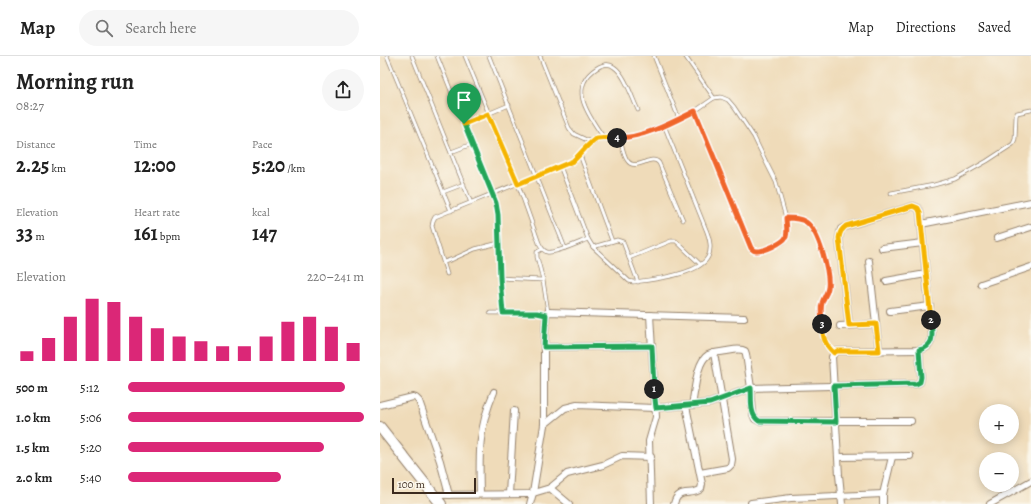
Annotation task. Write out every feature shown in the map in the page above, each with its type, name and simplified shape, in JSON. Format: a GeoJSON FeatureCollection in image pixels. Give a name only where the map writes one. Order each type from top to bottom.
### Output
{"type":"FeatureCollection","features":[{"type":"Feature","properties":{"kind":"main road"},"geometry":{"type":"LineString","coordinates":[[380,427],[441,504]]}},
{"type":"Feature","properties":{"kind":"street"},"geometry":{"type":"LineString","coordinates":[[922,224],[1031,202]]}},
{"type":"Feature","properties":{"kind":"street"},"geometry":{"type":"LineString","coordinates":[[842,504],[832,357],[837,351],[919,350],[929,346],[932,335],[930,306],[922,224],[918,208],[913,206],[846,226],[841,229],[839,238],[849,325]]}},
{"type":"Feature","properties":{"kind":"street"},"geometry":{"type":"LineString","coordinates":[[997,238],[1031,227]]}},
{"type":"Feature","properties":{"kind":"street"},"geometry":{"type":"LineString","coordinates":[[882,248],[923,243]]}},
{"type":"Feature","properties":{"kind":"street"},"geometry":{"type":"LineString","coordinates":[[869,261],[879,351]]}},
{"type":"Feature","properties":{"kind":"street"},"geometry":{"type":"LineString","coordinates":[[980,284],[1031,267]]}},
{"type":"Feature","properties":{"kind":"street"},"geometry":{"type":"LineString","coordinates":[[886,281],[926,274]]}},
{"type":"Feature","properties":{"kind":"street"},"geometry":{"type":"LineString","coordinates":[[890,311],[930,306]]}},
{"type":"Feature","properties":{"kind":"street"},"geometry":{"type":"LineString","coordinates":[[530,504],[544,425],[544,347],[547,313],[744,318]]}},
{"type":"Feature","properties":{"kind":"street"},"geometry":{"type":"LineString","coordinates":[[650,315],[656,408],[656,417],[649,441],[651,457],[651,504]]}},
{"type":"Feature","properties":{"kind":"street"},"geometry":{"type":"LineString","coordinates":[[840,326],[876,324]]}},
{"type":"Feature","properties":{"kind":"street"},"geometry":{"type":"LineString","coordinates":[[544,347],[652,346]]}},
{"type":"Feature","properties":{"kind":"street"},"geometry":{"type":"LineString","coordinates":[[674,504],[675,499],[681,494],[699,491],[701,489],[702,484],[689,406],[699,369],[703,360],[714,353],[740,349],[745,351],[751,388],[753,414],[755,419],[759,421],[911,421]]}},
{"type":"Feature","properties":{"kind":"street"},"geometry":{"type":"LineString","coordinates":[[544,425],[565,408],[570,406],[587,405],[656,408],[689,406],[722,400],[751,388],[916,384],[920,382],[921,377],[919,350]]}},
{"type":"Feature","properties":{"kind":"street"},"geometry":{"type":"LineString","coordinates":[[700,472],[728,468],[731,465],[732,460],[714,353]]}},
{"type":"Feature","properties":{"kind":"street"},"geometry":{"type":"LineString","coordinates":[[480,494],[479,448],[487,409],[494,392]]}},
{"type":"Feature","properties":{"kind":"street"},"geometry":{"type":"LineString","coordinates":[[380,405],[413,397],[419,401],[440,461],[449,495]]}},
{"type":"Feature","properties":{"kind":"street"},"geometry":{"type":"LineString","coordinates":[[509,494],[514,411]]}},
{"type":"Feature","properties":{"kind":"street"},"geometry":{"type":"LineString","coordinates":[[434,495],[533,493],[550,488],[567,474],[603,465],[622,456],[651,457]]}},
{"type":"Feature","properties":{"kind":"street"},"geometry":{"type":"LineString","coordinates":[[838,456],[910,456]]}},
{"type":"Feature","properties":{"kind":"street"},"geometry":{"type":"LineString","coordinates":[[883,504],[883,494],[892,457]]}},
{"type":"Feature","properties":{"kind":"street"},"geometry":{"type":"LineString","coordinates":[[990,504],[1031,481]]}},
{"type":"Feature","properties":{"kind":"street"},"geometry":{"type":"LineString","coordinates":[[550,488],[569,504]]}},
{"type":"Feature","properties":{"kind":"street"},"geometry":{"type":"LineString","coordinates":[[751,503],[883,494]]}},
{"type":"Feature","properties":{"kind":"lane"},"geometry":{"type":"LineString","coordinates":[[387,56],[451,211]]}},
{"type":"Feature","properties":{"kind":"lane"},"geometry":{"type":"LineString","coordinates":[[412,56],[471,203]]}},
{"type":"Feature","properties":{"kind":"lane"},"geometry":{"type":"LineString","coordinates":[[437,56],[496,203],[498,215],[500,278],[503,313]]}},
{"type":"Feature","properties":{"kind":"lane"},"geometry":{"type":"LineString","coordinates":[[465,56],[518,184],[542,249],[546,252],[553,252],[588,240]]}},
{"type":"Feature","properties":{"kind":"lane"},"geometry":{"type":"LineString","coordinates":[[489,56],[565,248]]}},
{"type":"Feature","properties":{"kind":"lane"},"geometry":{"type":"LineString","coordinates":[[540,56],[569,128],[574,134],[591,142]]}},
{"type":"Feature","properties":{"kind":"lane"},"geometry":{"type":"LineString","coordinates":[[654,56],[679,119]]}},
{"type":"Feature","properties":{"kind":"lane"},"geometry":{"type":"LineString","coordinates":[[686,56],[714,98]]}},
{"type":"Feature","properties":{"kind":"lane"},"geometry":{"type":"LineString","coordinates":[[604,138],[589,116],[582,98],[582,89],[585,81],[592,71],[608,64],[613,66],[622,76],[638,110]]}},
{"type":"Feature","properties":{"kind":"lane"},"geometry":{"type":"LineString","coordinates":[[447,274],[432,226],[436,217],[573,161],[596,138],[620,138],[645,133],[695,111],[714,98],[721,97],[728,100],[734,107],[754,137],[776,182],[786,218],[786,236],[783,242],[757,252],[751,248],[695,111]]}},
{"type":"Feature","properties":{"kind":"lane"},"geometry":{"type":"LineString","coordinates":[[464,124],[508,105]]}},
{"type":"Feature","properties":{"kind":"lane"},"geometry":{"type":"LineString","coordinates":[[891,192],[946,182],[955,179],[987,161],[1013,144],[1016,116],[1018,113],[1031,110]]}},
{"type":"Feature","properties":{"kind":"lane"},"geometry":{"type":"LineString","coordinates":[[560,166],[588,240],[593,247],[629,281],[638,282],[674,275],[694,268],[709,256],[710,242],[708,232],[664,125]]}},
{"type":"Feature","properties":{"kind":"lane"},"geometry":{"type":"LineString","coordinates":[[620,138],[625,157],[631,164],[636,165],[657,160],[683,220]]}},
{"type":"Feature","properties":{"kind":"lane"},"geometry":{"type":"LineString","coordinates":[[451,152],[472,144]]}},
{"type":"Feature","properties":{"kind":"lane"},"geometry":{"type":"LineString","coordinates":[[580,155],[612,241]]}},
{"type":"Feature","properties":{"kind":"lane"},"geometry":{"type":"LineString","coordinates":[[443,192],[464,184]]}},
{"type":"Feature","properties":{"kind":"lane"},"geometry":{"type":"LineString","coordinates":[[786,218],[806,221],[811,226],[821,247],[828,282],[828,289],[821,307],[823,338],[827,348],[834,353]]}},
{"type":"Feature","properties":{"kind":"lane"},"geometry":{"type":"LineString","coordinates":[[593,247],[612,241],[620,240],[623,242],[638,282]]}},
{"type":"Feature","properties":{"kind":"lane"},"geometry":{"type":"LineString","coordinates":[[628,258],[671,241],[676,241],[700,264]]}},
{"type":"Feature","properties":{"kind":"lane"},"geometry":{"type":"LineString","coordinates":[[444,262],[475,249],[499,243]]}},
{"type":"Feature","properties":{"kind":"lane"},"geometry":{"type":"LineString","coordinates":[[490,313],[547,313],[544,280],[537,257],[538,252],[542,249]]}},
{"type":"Feature","properties":{"kind":"lane"},"geometry":{"type":"LineString","coordinates":[[500,278],[544,280]]}},
{"type":"Feature","properties":{"kind":"route"},"geometry":{"type":"LineString","coordinates":[[695,111],[748,242],[754,251],[757,252],[783,242],[786,236],[787,228],[786,218],[800,219],[806,221],[811,226],[821,247],[827,272],[828,289],[821,307],[823,338],[827,348],[834,353],[837,351],[879,351],[876,324],[849,325],[839,238],[841,229],[846,226],[913,206],[918,208],[920,212],[932,335],[929,346],[919,350],[920,382],[916,384],[834,386],[836,422],[764,422],[755,419],[753,414],[751,388],[722,400],[710,403],[656,408],[652,346],[544,347],[546,315],[543,313],[503,313],[500,278],[498,215],[496,203],[464,124],[488,114],[518,184],[573,161],[596,138],[620,138],[639,135],[695,111]]}}]}
